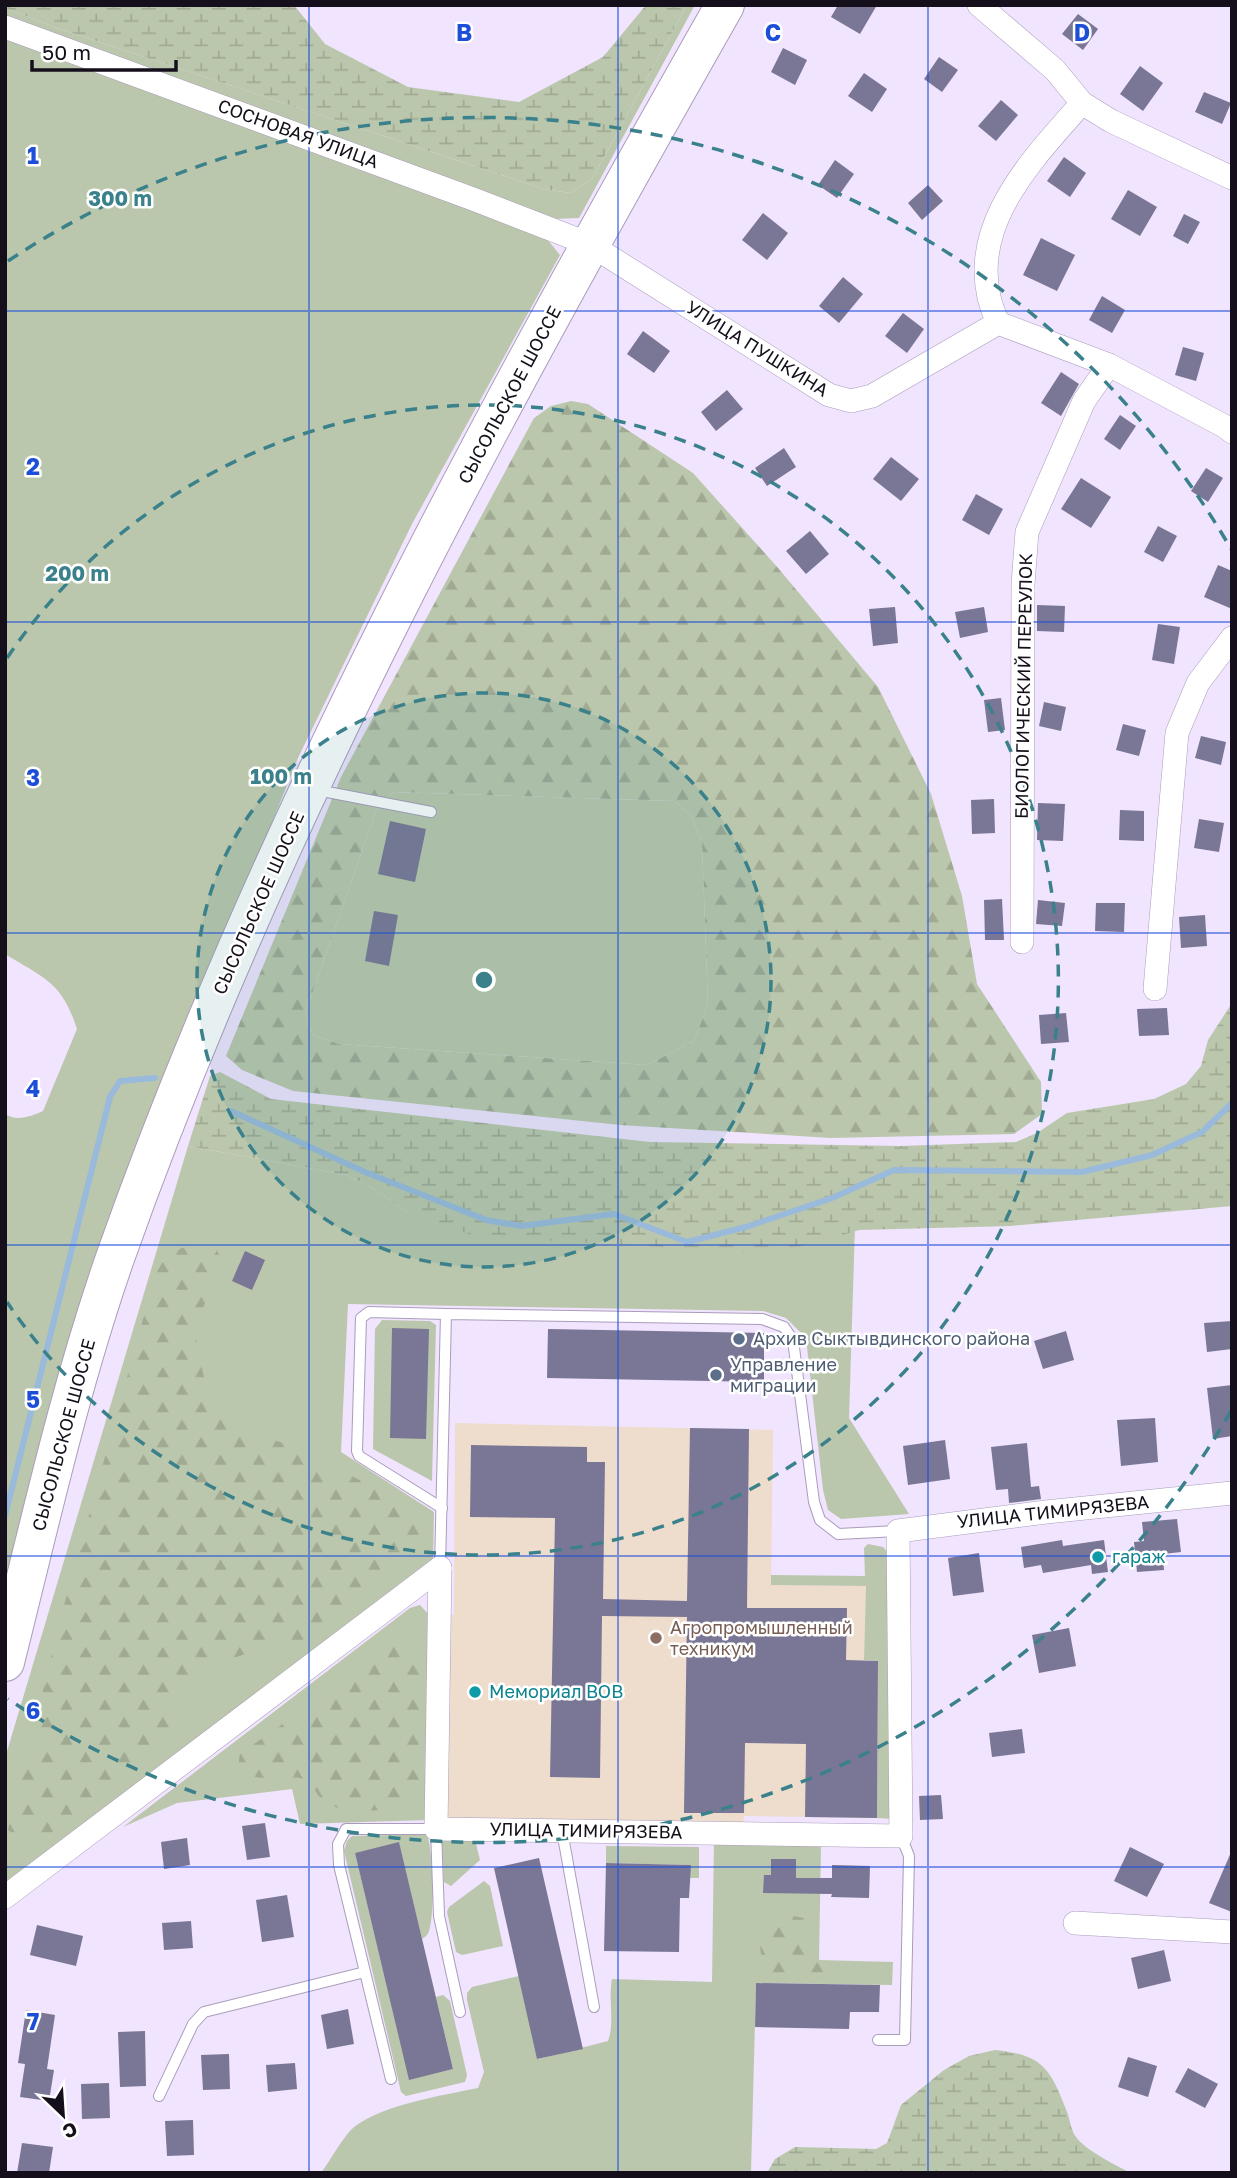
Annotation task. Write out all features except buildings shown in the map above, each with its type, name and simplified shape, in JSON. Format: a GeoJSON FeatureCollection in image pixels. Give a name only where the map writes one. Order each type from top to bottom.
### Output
{"type":"FeatureCollection","features":[{"type":"Feature","properties":{"kind":"highway","name":"СЫСОЛЬСКОЕ ШОССЕ"},"geometry":{"type":"LineString","coordinates":[[5,1662],[71,1395],[116,1258],[198,1042],[309,789],[431,544],[589,244],[725,5]]}},
{"type":"Feature","properties":{"kind":"street"},"geometry":{"type":"LineString","coordinates":[[979,5],[1055,70],[1082,103],[1111,121],[1232,178]]}},
{"type":"Feature","properties":{"kind":"street","name":"СОСНОВАЯ УЛИЦА"},"geometry":{"type":"LineString","coordinates":[[5,27],[589,244]]}},
{"type":"Feature","properties":{"kind":"street"},"geometry":{"type":"LineString","coordinates":[[1082,103],[1025,168],[1000,207],[987,255],[987,300],[998,323],[1109,365],[1232,432]]}},
{"type":"Feature","properties":{"kind":"street","name":"УЛИЦА ПУШКИНА"},"geometry":{"type":"LineString","coordinates":[[589,244],[829,395],[852,401],[872,396],[998,323]]}},
{"type":"Feature","properties":{"kind":"street","name":"БИОЛОГИЧЕСКИЙ ПЕРЕУЛОК"},"geometry":{"type":"LineString","coordinates":[[1022,942],[1023,584],[1027,531],[1084,401],[1109,365]]}},
{"type":"Feature","properties":{"kind":"street"},"geometry":{"type":"LineString","coordinates":[[1155,989],[1177,733],[1198,683],[1232,638]]}},
{"type":"Feature","properties":{"kind":"street","name":"УЛИЦА ТИМИРЯЗЕВА"},"geometry":{"type":"LineString","coordinates":[[898,1531],[1046,1512],[1232,1493]]}},
{"type":"Feature","properties":{"kind":"street"},"geometry":{"type":"LineString","coordinates":[[898,1531],[901,1836]]}},
{"type":"Feature","properties":{"kind":"street"},"geometry":{"type":"LineString","coordinates":[[436,1829],[440,1568]]}},
{"type":"Feature","properties":{"kind":"street"},"geometry":{"type":"LineString","coordinates":[[5,1897],[440,1568]]}},
{"type":"Feature","properties":{"kind":"street","name":"УЛИЦА ТИМИРЯЗЕВА"},"geometry":{"type":"LineString","coordinates":[[436,1829],[901,1836]]}},
{"type":"Feature","properties":{"kind":"street"},"geometry":{"type":"LineString","coordinates":[[1074,1923],[1232,1932]]}},
{"type":"Feature","properties":{"kind":"lane"},"geometry":{"type":"LineString","coordinates":[[309,789],[431,812]]}},
{"type":"Feature","properties":{"kind":"lane"},"geometry":{"type":"LineString","coordinates":[[442,1508],[359,1456],[357,1451],[361,1318],[369,1312],[762,1319],[784,1327],[793,1339],[814,1502],[820,1520],[838,1534],[898,1531]]}},
{"type":"Feature","properties":{"kind":"lane"},"geometry":{"type":"LineString","coordinates":[[440,1568],[446,1314]]}},
{"type":"Feature","properties":{"kind":"lane"},"geometry":{"type":"LineString","coordinates":[[391,2079],[339,1866],[338,1844],[346,1829],[436,1829],[439,1916],[460,2012]]}},
{"type":"Feature","properties":{"kind":"lane"},"geometry":{"type":"LineString","coordinates":[[562,1830],[594,2007]]}},
{"type":"Feature","properties":{"kind":"lane"},"geometry":{"type":"LineString","coordinates":[[878,2040],[905,2040],[909,1856],[901,1836]]}},
{"type":"Feature","properties":{"kind":"lane"},"geometry":{"type":"LineString","coordinates":[[159,2096],[193,2024],[204,2012],[365,1972]]}},
{"type":"Feature","properties":{"kind":"shaded area","name":"Агропромышленный техникум"},"geometry":{"type":"Polygon","coordinates":[[[455,1423],[773,1430],[771,1585],[866,1586],[864,1660],[878,1661],[877,1818],[744,1816],[743,1825],[448,1819],[445,1813],[447,1615],[454,1615],[455,1423]]]}},
{"type":"Feature","properties":{"kind":"green space"},"geometry":{"type":"Polygon","coordinates":[[[5,5],[294,5],[325,44],[408,87],[519,102],[603,57],[646,5],[687,5],[592,179],[570,193],[544,189],[57,28],[5,8],[5,5]]]}},
{"type":"Feature","properties":{"kind":"green space"},"geometry":{"type":"Polygon","coordinates":[[[687,5],[695,5],[579,218],[553,219],[5,16],[5,8],[57,28],[544,189],[570,193],[592,179],[687,5]]]}},
{"type":"Feature","properties":{"kind":"green space"},"geometry":{"type":"Polygon","coordinates":[[[5,37],[546,238],[560,255],[412,524],[298,758],[195,1013],[5,1585],[5,1114],[19,1118],[43,1111],[77,1029],[58,991],[41,976],[5,954],[5,37]]]}},
{"type":"Feature","properties":{"kind":"green space"},"geometry":{"type":"Polygon","coordinates":[[[571,401],[588,404],[693,473],[778,568],[878,687],[931,794],[962,896],[977,984],[1041,1082],[1042,1114],[1014,1134],[831,1138],[620,1125],[293,1091],[242,1070],[226,1056],[341,777],[534,418],[551,406],[571,401]],[[393,792],[377,808],[305,1014],[313,1035],[339,1044],[647,1065],[694,1041],[708,1004],[702,843],[691,815],[674,801],[393,792]]]}},
{"type":"Feature","properties":{"kind":"green space"},"geometry":{"type":"Polygon","coordinates":[[[393,792],[674,801],[691,815],[702,843],[708,1004],[694,1041],[647,1065],[339,1044],[313,1035],[305,1014],[377,808],[393,792]]]}},
{"type":"Feature","properties":{"kind":"green space"},"geometry":{"type":"Polygon","coordinates":[[[1232,1003],[1232,1206],[1011,1226],[859,1230],[810,1245],[747,1252],[475,1236],[407,1212],[371,1187],[346,1175],[188,1146],[210,1076],[220,1072],[271,1099],[650,1142],[900,1146],[1016,1142],[1037,1133],[1067,1113],[1154,1099],[1186,1084],[1201,1066],[1208,1040],[1232,1003]]]}},
{"type":"Feature","properties":{"kind":"green space"},"geometry":{"type":"Polygon","coordinates":[[[188,1146],[346,1175],[371,1187],[407,1212],[855,1226],[849,1418],[909,1514],[841,1519],[828,1510],[823,1490],[806,1338],[786,1318],[763,1311],[348,1304],[341,1452],[434,1512],[433,1560],[5,1883],[5,1758],[188,1146]]]}},
{"type":"Feature","properties":{"kind":"green space"},"geometry":{"type":"Polygon","coordinates":[[[198,1243],[215,1248],[221,1257],[195,1332],[206,1388],[216,1412],[228,1425],[289,1445],[309,1457],[336,1467],[408,1507],[422,1524],[422,1542],[415,1556],[319,1635],[295,1643],[268,1646],[228,1660],[194,1680],[174,1704],[174,1724],[167,1745],[55,1831],[38,1838],[19,1839],[8,1830],[19,1783],[36,1745],[43,1690],[63,1609],[158,1265],[179,1249],[198,1243]]]}},
{"type":"Feature","properties":{"kind":"green space"},"geometry":{"type":"Polygon","coordinates":[[[382,1320],[430,1321],[436,1325],[432,1481],[373,1449],[375,1329],[382,1320]]]}},
{"type":"Feature","properties":{"kind":"green space"},"geometry":{"type":"Polygon","coordinates":[[[868,1544],[883,1547],[890,1555],[893,1819],[877,1818],[878,1661],[864,1660],[866,1586],[771,1585],[771,1575],[865,1576],[864,1548],[868,1544]]]}},
{"type":"Feature","properties":{"kind":"green space"},"geometry":{"type":"Polygon","coordinates":[[[420,1605],[430,1616],[428,1820],[300,1824],[292,1789],[177,1803],[123,1827],[410,1608],[420,1605]]]}},
{"type":"Feature","properties":{"kind":"green space"},"geometry":{"type":"Polygon","coordinates":[[[397,1640],[412,1641],[422,1658],[420,1790],[416,1801],[385,1810],[346,1809],[326,1803],[304,1779],[260,1778],[243,1772],[239,1765],[240,1754],[317,1698],[368,1654],[397,1640]]]}},
{"type":"Feature","properties":{"kind":"green space"},"geometry":{"type":"Polygon","coordinates":[[[427,1834],[433,1897],[429,1931],[422,1939],[399,1843],[355,1853],[410,2079],[453,2069],[436,1997],[443,1995],[450,2001],[467,2075],[465,2082],[406,2096],[401,2092],[344,1851],[352,1836],[427,1834]]]}},
{"type":"Feature","properties":{"kind":"green space"},"geometry":{"type":"Polygon","coordinates":[[[445,1838],[475,1840],[480,1860],[451,1886],[444,1882],[442,1841],[445,1838]]]}},
{"type":"Feature","properties":{"kind":"green space"},"geometry":{"type":"Polygon","coordinates":[[[714,1838],[827,1839],[827,1847],[821,1847],[819,1960],[893,1962],[892,1985],[756,1983],[751,2173],[321,2173],[349,2132],[374,2115],[429,2098],[478,2088],[484,2072],[467,2000],[467,1993],[472,1987],[519,1976],[538,2059],[608,2041],[612,1979],[712,1982],[714,1838]]]}},
{"type":"Feature","properties":{"kind":"green space"},"geometry":{"type":"Polygon","coordinates":[[[606,1846],[699,1847],[699,1878],[690,1878],[690,1865],[606,1863],[606,1846]]]}},
{"type":"Feature","properties":{"kind":"green space"},"geometry":{"type":"Polygon","coordinates":[[[484,1881],[490,1886],[503,1946],[462,1955],[456,1952],[447,1912],[449,1907],[484,1881]]]}},
{"type":"Feature","properties":{"kind":"green space"},"geometry":{"type":"Polygon","coordinates":[[[793,1916],[809,1922],[811,1959],[825,1966],[826,1972],[819,1980],[772,1974],[765,1964],[760,1946],[762,1938],[773,1926],[793,1916]]]}},
{"type":"Feature","properties":{"kind":"green space"},"geometry":{"type":"Polygon","coordinates":[[[995,2050],[1024,2055],[1042,2066],[1055,2084],[1073,2132],[1080,2142],[1131,2173],[767,2173],[775,2159],[795,2147],[876,2149],[887,2143],[901,2105],[944,2070],[969,2056],[995,2050]]]}},
{"type":"Feature","properties":{"kind":"waterway"},"geometry":{"type":"LineString","coordinates":[[5,1516],[110,1097],[120,1081],[155,1078]]}},
{"type":"Feature","properties":{"kind":"waterway"},"geometry":{"type":"LineString","coordinates":[[231,1111],[365,1172],[486,1220],[521,1226],[614,1214],[687,1242],[746,1227],[832,1198],[894,1170],[1082,1172],[1152,1155],[1202,1132],[1232,1103]]}},
{"type":"Feature","properties":{"kind":"place","name":"Архив Сыктывдинского района"},"geometry":{"type":"Point","coordinates":[739,1339]}},
{"type":"Feature","properties":{"kind":"place","name":"Управление миграции"},"geometry":{"type":"Point","coordinates":[716,1375]}},
{"type":"Feature","properties":{"kind":"place","name":"гараж"},"geometry":{"type":"Point","coordinates":[1098,1557]}},
{"type":"Feature","properties":{"kind":"place","name":"Агропромышленный техникум"},"geometry":{"type":"Point","coordinates":[656,1638]}},
{"type":"Feature","properties":{"kind":"place","name":"Мемориал ВОВ"},"geometry":{"type":"Point","coordinates":[475,1692]}}]}
